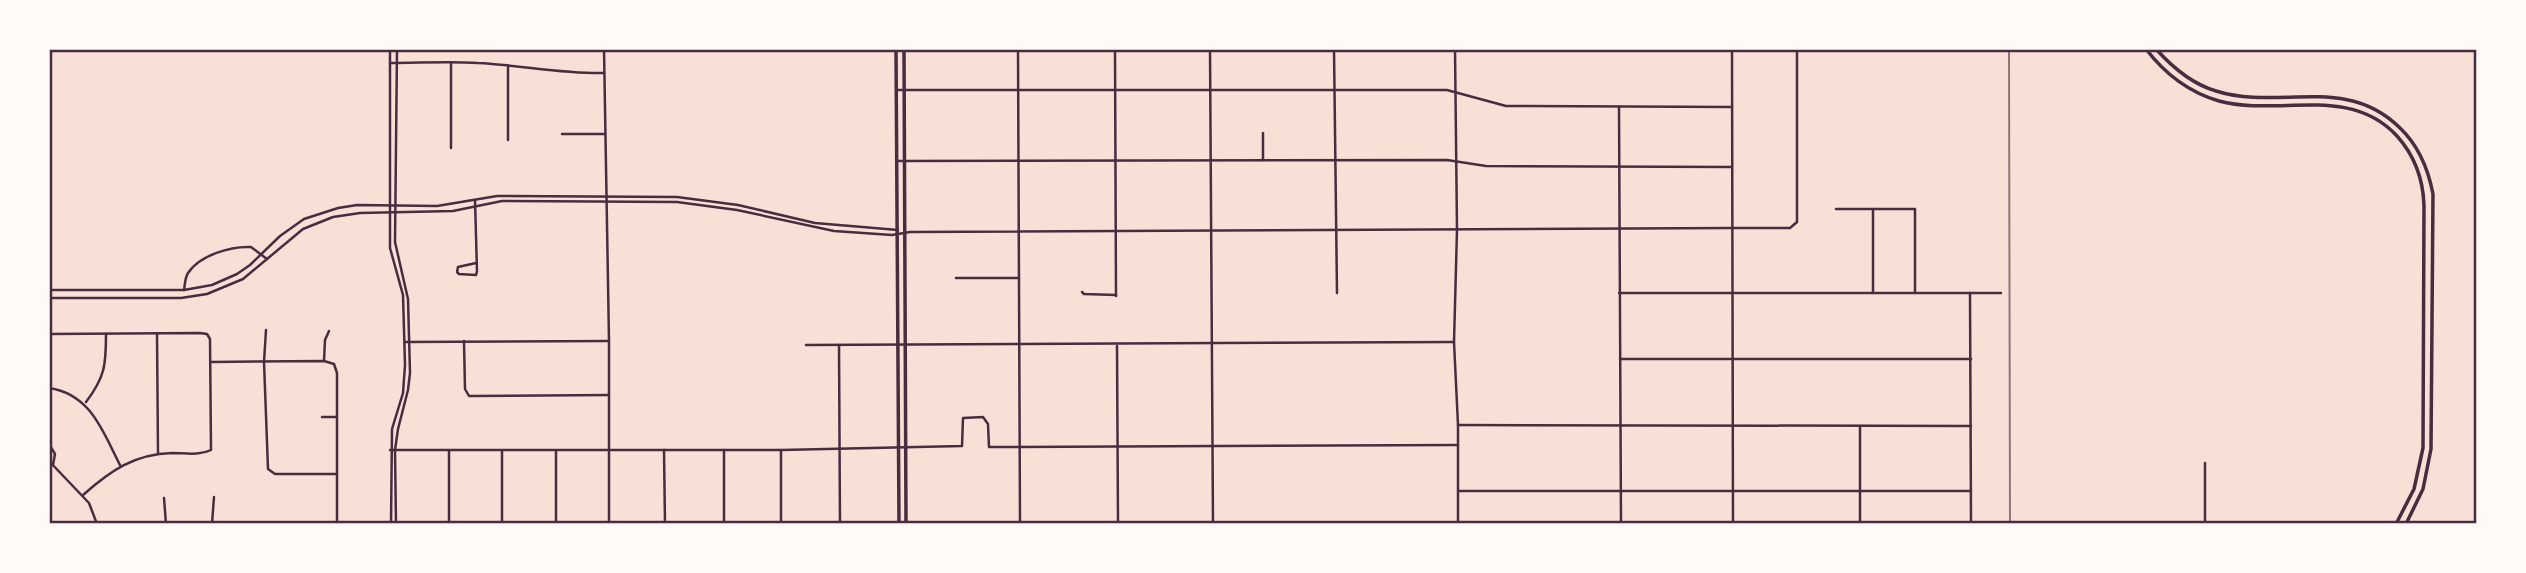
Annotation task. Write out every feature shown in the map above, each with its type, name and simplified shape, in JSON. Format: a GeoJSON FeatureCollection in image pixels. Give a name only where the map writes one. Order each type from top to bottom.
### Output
{"type":"FeatureCollection","features":[{"type":"Feature","properties":{"kind":"main road"},"geometry":{"type":"LineString","coordinates":[[896,49],[899,524]]}},
{"type":"Feature","properties":{"kind":"main road"},"geometry":{"type":"LineString","coordinates":[[904,49],[906,524]]}},
{"type":"Feature","properties":{"kind":"main road"},"geometry":{"type":"LineString","coordinates":[[2146,49],[2172,77],[2204,96],[2234,104],[2332,105],[2352,109],[2381,122],[2393,132],[2411,155],[2424,191],[2423,448],[2414,489],[2396,524]]}},
{"type":"Feature","properties":{"kind":"main road"},"geometry":{"type":"LineString","coordinates":[[2156,49],[2186,77],[2217,92],[2244,96],[2346,98],[2369,106],[2393,121],[2412,140],[2421,155],[2432,194],[2431,449],[2423,489],[2406,524]]}},
{"type":"Feature","properties":{"kind":"street"},"geometry":{"type":"LineString","coordinates":[[390,49],[389,206],[392,261],[403,295],[408,390],[397,429],[396,524]]}},
{"type":"Feature","properties":{"kind":"street"},"geometry":{"type":"LineString","coordinates":[[391,524],[390,450],[392,429],[405,379],[408,299],[396,253],[397,49]]}},
{"type":"Feature","properties":{"kind":"street"},"geometry":{"type":"LineString","coordinates":[[604,49],[609,524]]}},
{"type":"Feature","properties":{"kind":"street"},"geometry":{"type":"LineString","coordinates":[[1018,49],[1020,524]]}},
{"type":"Feature","properties":{"kind":"street"},"geometry":{"type":"LineString","coordinates":[[1083,292],[1116,295],[1115,49]]}},
{"type":"Feature","properties":{"kind":"street"},"geometry":{"type":"LineString","coordinates":[[1210,49],[1213,524]]}},
{"type":"Feature","properties":{"kind":"street"},"geometry":{"type":"LineString","coordinates":[[1334,49],[1337,293]]}},
{"type":"Feature","properties":{"kind":"street"},"geometry":{"type":"LineString","coordinates":[[1455,49],[1457,230],[1454,342],[1458,425],[1458,524]]}},
{"type":"Feature","properties":{"kind":"street"},"geometry":{"type":"LineString","coordinates":[[1732,49],[1733,524]]}},
{"type":"Feature","properties":{"kind":"street"},"geometry":{"type":"LineString","coordinates":[[49,298],[196,297],[243,279],[290,238],[320,221],[346,214],[453,211],[502,201],[677,202],[831,231],[1790,228],[1798,217],[1797,49]]}},
{"type":"Feature","properties":{"kind":"street"},"geometry":{"type":"LineString","coordinates":[[390,63],[478,63],[558,72],[604,73]]}},
{"type":"Feature","properties":{"kind":"street"},"geometry":{"type":"LineString","coordinates":[[451,63],[451,148]]}},
{"type":"Feature","properties":{"kind":"street"},"geometry":{"type":"LineString","coordinates":[[508,66],[508,140]]}},
{"type":"Feature","properties":{"kind":"street"},"geometry":{"type":"LineString","coordinates":[[897,90],[1447,90],[1506,106],[1732,107]]}},
{"type":"Feature","properties":{"kind":"street"},"geometry":{"type":"LineString","coordinates":[[1619,106],[1620,524]]}},
{"type":"Feature","properties":{"kind":"street"},"geometry":{"type":"LineString","coordinates":[[1263,133],[1263,160]]}},
{"type":"Feature","properties":{"kind":"street"},"geometry":{"type":"LineString","coordinates":[[562,134],[604,134]]}},
{"type":"Feature","properties":{"kind":"street"},"geometry":{"type":"LineString","coordinates":[[897,161],[1447,160],[1486,166],[1732,167]]}},
{"type":"Feature","properties":{"kind":"street"},"geometry":{"type":"LineString","coordinates":[[49,290],[199,288],[227,279],[250,265],[294,225],[321,213],[357,205],[437,206],[497,196],[677,197],[710,200],[815,223],[898,232]]}},
{"type":"Feature","properties":{"kind":"street"},"geometry":{"type":"LineString","coordinates":[[475,199],[476,275],[457,272],[461,265],[475,263]]}},
{"type":"Feature","properties":{"kind":"street"},"geometry":{"type":"LineString","coordinates":[[1836,209],[1915,209],[1915,293]]}},
{"type":"Feature","properties":{"kind":"street"},"geometry":{"type":"LineString","coordinates":[[1873,209],[1873,293]]}},
{"type":"Feature","properties":{"kind":"street"},"geometry":{"type":"LineString","coordinates":[[184,290],[190,271],[208,257],[241,247],[251,247],[267,259]]}},
{"type":"Feature","properties":{"kind":"street"},"geometry":{"type":"LineString","coordinates":[[956,278],[1019,278]]}},
{"type":"Feature","properties":{"kind":"street"},"geometry":{"type":"LineString","coordinates":[[1619,292],[2001,293]]}},
{"type":"Feature","properties":{"kind":"street"},"geometry":{"type":"LineString","coordinates":[[1970,293],[1971,524]]}},
{"type":"Feature","properties":{"kind":"street"},"geometry":{"type":"LineString","coordinates":[[266,330],[264,362],[268,469],[275,474],[337,474]]}},
{"type":"Feature","properties":{"kind":"street"},"geometry":{"type":"LineString","coordinates":[[324,361],[325,340],[329,331]]}},
{"type":"Feature","properties":{"kind":"street"},"geometry":{"type":"LineString","coordinates":[[49,334],[185,333],[210,337],[211,450],[200,453],[158,454],[120,465],[83,495]]}},
{"type":"Feature","properties":{"kind":"street"},"geometry":{"type":"LineString","coordinates":[[85,403],[99,385],[104,373],[106,334]]}},
{"type":"Feature","properties":{"kind":"street"},"geometry":{"type":"LineString","coordinates":[[158,334],[158,454]]}},
{"type":"Feature","properties":{"kind":"street"},"geometry":{"type":"LineString","coordinates":[[464,341],[465,389],[470,396],[609,396]]}},
{"type":"Feature","properties":{"kind":"street"},"geometry":{"type":"LineString","coordinates":[[407,342],[609,341]]}},
{"type":"Feature","properties":{"kind":"street"},"geometry":{"type":"LineString","coordinates":[[806,345],[1454,342]]}},
{"type":"Feature","properties":{"kind":"street"},"geometry":{"type":"LineString","coordinates":[[1117,344],[1118,521]]}},
{"type":"Feature","properties":{"kind":"street"},"geometry":{"type":"LineString","coordinates":[[839,345],[840,524]]}},
{"type":"Feature","properties":{"kind":"street"},"geometry":{"type":"LineString","coordinates":[[1620,359],[1970,359]]}},
{"type":"Feature","properties":{"kind":"street"},"geometry":{"type":"LineString","coordinates":[[211,362],[324,361],[334,364],[337,378],[337,524]]}},
{"type":"Feature","properties":{"kind":"street"},"geometry":{"type":"LineString","coordinates":[[49,388],[66,392],[85,403],[120,465]]}},
{"type":"Feature","properties":{"kind":"street"},"geometry":{"type":"LineString","coordinates":[[322,417],[337,417]]}},
{"type":"Feature","properties":{"kind":"street"},"geometry":{"type":"LineString","coordinates":[[390,450],[780,450],[961,446],[963,418],[983,417],[988,424],[989,447],[1458,445]]}},
{"type":"Feature","properties":{"kind":"street"},"geometry":{"type":"LineString","coordinates":[[1458,425],[1971,426]]}},
{"type":"Feature","properties":{"kind":"street"},"geometry":{"type":"LineString","coordinates":[[1860,426],[1860,524]]}},
{"type":"Feature","properties":{"kind":"street"},"geometry":{"type":"LineString","coordinates":[[49,444],[55,454],[53,465]]}},
{"type":"Feature","properties":{"kind":"street"},"geometry":{"type":"LineString","coordinates":[[664,450],[665,524]]}},
{"type":"Feature","properties":{"kind":"street"},"geometry":{"type":"LineString","coordinates":[[724,450],[724,524]]}},
{"type":"Feature","properties":{"kind":"street"},"geometry":{"type":"LineString","coordinates":[[780,450],[781,524]]}},
{"type":"Feature","properties":{"kind":"street"},"geometry":{"type":"LineString","coordinates":[[449,451],[449,524]]}},
{"type":"Feature","properties":{"kind":"street"},"geometry":{"type":"LineString","coordinates":[[502,451],[502,524]]}},
{"type":"Feature","properties":{"kind":"street"},"geometry":{"type":"LineString","coordinates":[[556,451],[556,524]]}},
{"type":"Feature","properties":{"kind":"street"},"geometry":{"type":"LineString","coordinates":[[49,461],[83,495],[94,511],[97,524]]}},
{"type":"Feature","properties":{"kind":"street"},"geometry":{"type":"LineString","coordinates":[[2205,463],[2206,524]]}},
{"type":"Feature","properties":{"kind":"street"},"geometry":{"type":"LineString","coordinates":[[1458,491],[1971,491]]}},
{"type":"Feature","properties":{"kind":"street"},"geometry":{"type":"LineString","coordinates":[[212,524],[214,497]]}},
{"type":"Feature","properties":{"kind":"street"},"geometry":{"type":"LineString","coordinates":[[164,498],[166,524]]}},
{"type":"Feature","properties":{"kind":"railway"},"geometry":{"type":"LineString","coordinates":[[2009,49],[2010,524]]}}]}
